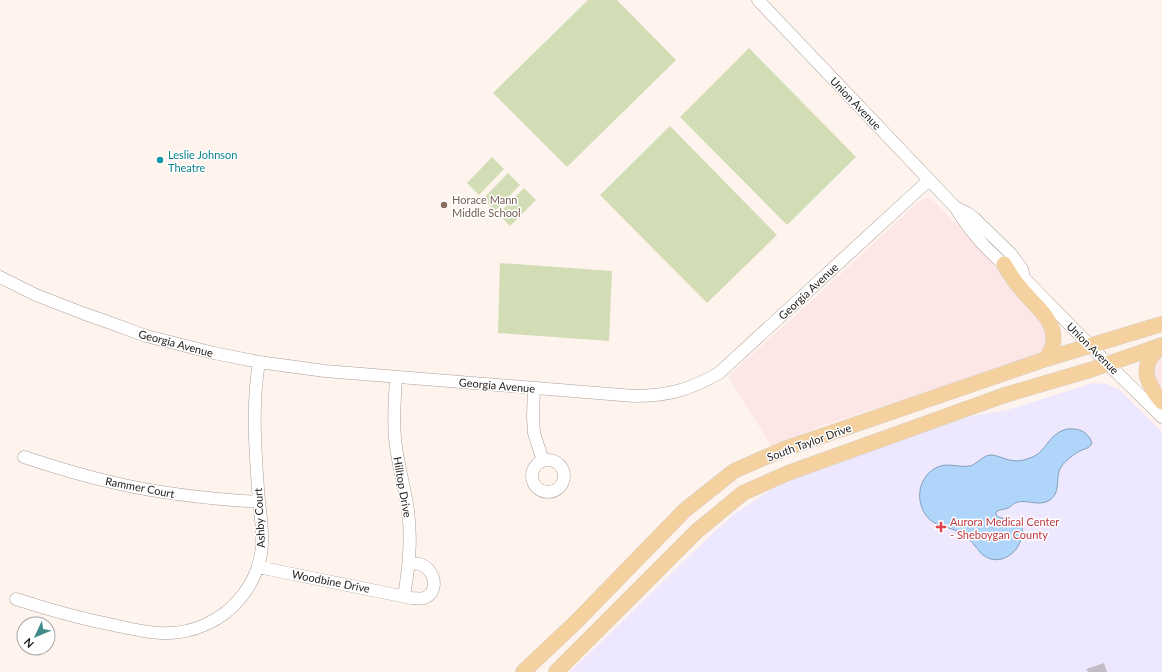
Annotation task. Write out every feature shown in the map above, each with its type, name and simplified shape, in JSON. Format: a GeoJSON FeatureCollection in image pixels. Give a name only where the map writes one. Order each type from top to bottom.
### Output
{"type":"FeatureCollection","features":[{"type":"Feature","properties":{"kind":"main road"},"geometry":{"type":"LineString","coordinates":[[1004,264],[1015,283],[1045,315],[1052,325],[1053,343],[1046,359]]}},
{"type":"Feature","properties":{"kind":"main road","name":"South Taylor Drive"},"geometry":{"type":"LineString","coordinates":[[523,672],[576,622],[685,510],[734,471],[784,449],[1046,359],[1162,324]]}},
{"type":"Feature","properties":{"kind":"main road"},"geometry":{"type":"LineString","coordinates":[[1162,346],[1150,359],[1146,370],[1150,384],[1162,402]]}},
{"type":"Feature","properties":{"kind":"main road","name":"South Taylor Drive"},"geometry":{"type":"LineString","coordinates":[[556,672],[697,530],[743,493],[788,473],[983,403],[1162,346]]}},
{"type":"Feature","properties":{"kind":"street","name":"Union Avenue"},"geometry":{"type":"LineString","coordinates":[[758,0],[955,207],[972,233],[1015,274],[1024,278],[1162,418]]}},
{"type":"Feature","properties":{"kind":"street","name":"Georgia Avenue"},"geometry":{"type":"LineString","coordinates":[[0,277],[36,295],[146,336],[214,353],[259,362],[325,371],[634,396],[651,396],[668,394],[682,390],[704,382],[719,373],[930,180]]}},
{"type":"Feature","properties":{"kind":"street","name":"Union Avenue"},"geometry":{"type":"LineString","coordinates":[[955,207],[974,218],[1011,254],[1022,269],[1024,278]]}},
{"type":"Feature","properties":{"kind":"street","name":"Ashby Court"},"geometry":{"type":"LineString","coordinates":[[16,599],[49,610],[89,620],[159,633],[178,632],[200,627],[214,621],[237,602],[254,577],[261,552],[262,538],[256,464],[255,425],[259,362]]}},
{"type":"Feature","properties":{"kind":"street","name":"Hilltop Drive"},"geometry":{"type":"LineString","coordinates":[[396,377],[394,412],[395,438],[398,462],[408,509],[410,547],[404,596]]}},
{"type":"Feature","properties":{"kind":"street"},"geometry":{"type":"LineString","coordinates":[[534,388],[534,433],[543,461]]}},
{"type":"Feature","properties":{"kind":"street","name":"Rammer Court"},"geometry":{"type":"LineString","coordinates":[[24,457],[66,470],[150,490],[197,497],[259,502]]}},
{"type":"Feature","properties":{"kind":"street"},"geometry":{"type":"LineString","coordinates":[[404,596],[419,598],[426,597],[432,592],[434,585],[433,575],[427,567],[409,563]]}},
{"type":"Feature","properties":{"kind":"street","name":"Woodbine Drive"},"geometry":{"type":"LineString","coordinates":[[258,567],[404,596]]}},
{"type":"Feature","properties":{"kind":"shaded area"},"geometry":{"type":"Polygon","coordinates":[[[927,198],[933,200],[998,268],[1048,331],[1045,348],[1030,358],[821,426],[772,447],[728,376],[917,203],[927,198]]]}},
{"type":"Feature","properties":{"kind":"shaded area"},"geometry":{"type":"Polygon","coordinates":[[[1162,353],[1162,395],[1151,370],[1162,353]]]}},
{"type":"Feature","properties":{"kind":"shaded area","name":"Aurora Medical Center - Sheboygan County"},"geometry":{"type":"Polygon","coordinates":[[[1093,383],[1107,384],[1120,390],[1162,432],[1162,672],[570,672],[713,533],[737,512],[769,491],[800,476],[898,440],[967,417],[1007,410],[1093,383]]]}},
{"type":"Feature","properties":{"kind":"green space"},"geometry":{"type":"Polygon","coordinates":[[[588,0],[617,0],[676,60],[567,167],[493,93],[588,0]]]}},
{"type":"Feature","properties":{"kind":"green space"},"geometry":{"type":"Polygon","coordinates":[[[749,48],[856,157],[787,225],[680,117],[749,48]]]}},
{"type":"Feature","properties":{"kind":"green space"},"geometry":{"type":"Polygon","coordinates":[[[670,126],[777,235],[707,303],[600,195],[670,126]]]}},
{"type":"Feature","properties":{"kind":"green space"},"geometry":{"type":"Polygon","coordinates":[[[492,157],[504,169],[479,195],[467,183],[492,157]]]}},
{"type":"Feature","properties":{"kind":"green space"},"geometry":{"type":"Polygon","coordinates":[[[508,173],[520,185],[495,211],[483,199],[508,173]]]}},
{"type":"Feature","properties":{"kind":"green space"},"geometry":{"type":"Polygon","coordinates":[[[524,188],[536,200],[510,226],[498,214],[524,188]]]}},
{"type":"Feature","properties":{"kind":"green space"},"geometry":{"type":"Polygon","coordinates":[[[500,263],[612,271],[609,341],[498,333],[500,263]]]}},
{"type":"Feature","properties":{"kind":"water"},"geometry":{"type":"Polygon","coordinates":[[[1067,429],[1082,431],[1088,436],[1092,443],[1088,447],[1078,452],[1061,467],[1055,495],[1046,502],[1018,502],[1008,508],[996,512],[996,515],[999,517],[1016,520],[1022,526],[1022,533],[1018,547],[1010,555],[1005,558],[994,560],[988,558],[962,534],[934,523],[926,516],[920,502],[921,488],[925,478],[934,469],[943,465],[970,466],[988,455],[1021,461],[1039,453],[1055,435],[1067,429]]]}},
{"type":"Feature","properties":{"kind":"building"},"geometry":{"type":"Polygon","coordinates":[[[1104,663],[1107,672],[1088,672],[1086,669],[1104,663]]]}},
{"type":"Feature","properties":{"kind":"place","name":"Leslie Johnson Theatre"},"geometry":{"type":"Point","coordinates":[160,160]}},
{"type":"Feature","properties":{"kind":"place","name":"Horace Mann Middle School"},"geometry":{"type":"Point","coordinates":[444,205]}},
{"type":"Feature","properties":{"kind":"place","name":"Aurora Medical Center - Sheboygan County"},"geometry":{"type":"Point","coordinates":[941,527]}}]}
